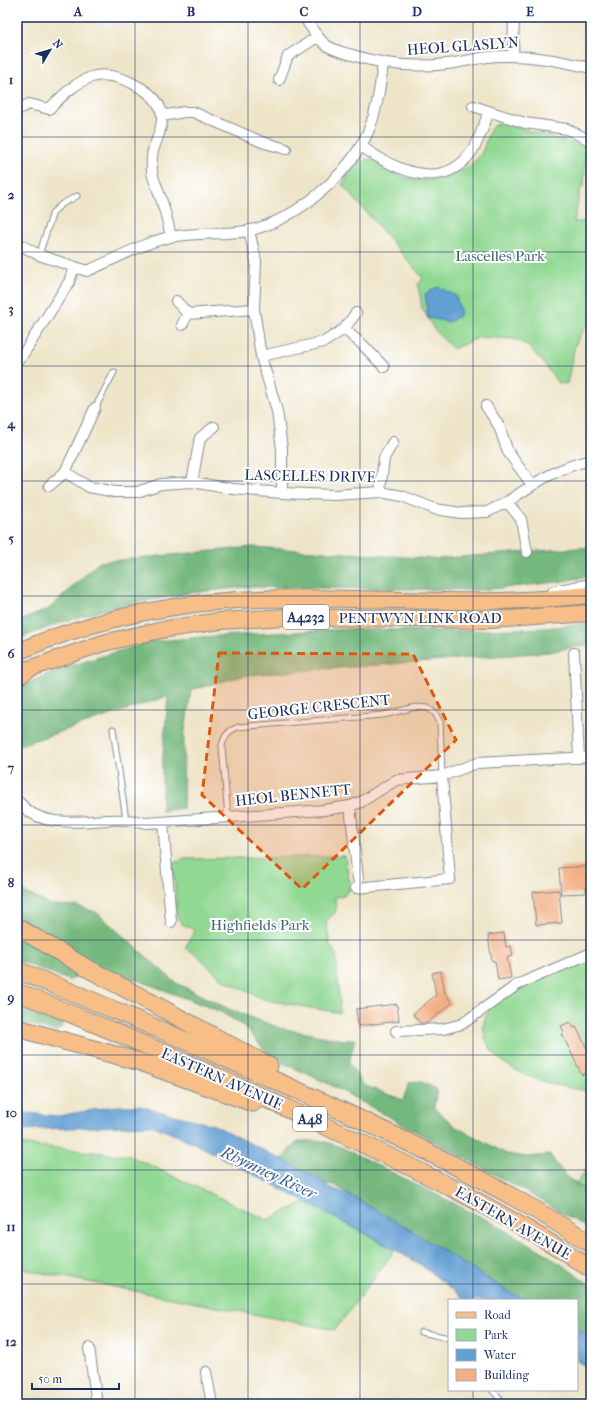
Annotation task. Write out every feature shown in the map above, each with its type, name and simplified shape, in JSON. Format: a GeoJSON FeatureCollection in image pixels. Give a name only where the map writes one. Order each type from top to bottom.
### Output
{"type":"FeatureCollection","features":[{"type":"Feature","properties":{"kind":"highway"},"geometry":{"type":"LineString","coordinates":[[17,927],[85,967],[358,1117]]}},
{"type":"Feature","properties":{"kind":"highway","name":"EASTERN AVENUE"},"geometry":{"type":"LineString","coordinates":[[17,970],[155,1026],[358,1117],[519,1201],[591,1244]]}},
{"type":"Feature","properties":{"kind":"highway","name":"EASTERN AVENUE"},"geometry":{"type":"LineString","coordinates":[[17,992],[147,1046],[349,1137],[499,1213],[591,1269]]}},
{"type":"Feature","properties":{"kind":"highway"},"geometry":{"type":"LineString","coordinates":[[17,1028],[137,1061],[349,1137]]}},
{"type":"Feature","properties":{"kind":"main road","name":"PENTWYN LINK ROAD"},"geometry":{"type":"LineString","coordinates":[[17,652],[71,632],[114,619],[149,611],[205,603],[238,600],[309,598],[499,601],[538,600],[591,595]]}},
{"type":"Feature","properties":{"kind":"main road","name":"PENTWYN LINK ROAD"},"geometry":{"type":"LineString","coordinates":[[20,673],[103,643],[160,630],[220,621],[286,617],[491,620],[591,613]]}},
{"type":"Feature","properties":{"kind":"street","name":"HEOL GLASLYN"},"geometry":{"type":"LineString","coordinates":[[304,17],[317,37],[328,47],[336,51],[384,64],[420,66],[449,64],[487,57],[514,56],[554,60],[591,68]]}},
{"type":"Feature","properties":{"kind":"street"},"geometry":{"type":"LineString","coordinates":[[514,17],[514,56]]}},
{"type":"Feature","properties":{"kind":"street"},"geometry":{"type":"LineString","coordinates":[[279,80],[288,56],[317,37]]}},
{"type":"Feature","properties":{"kind":"street"},"geometry":{"type":"LineString","coordinates":[[17,243],[39,255],[88,271],[114,261],[134,250],[171,237],[227,234],[249,230],[275,221],[303,206],[336,177],[360,146],[368,131],[378,101],[384,64]]}},
{"type":"Feature","properties":{"kind":"street"},"geometry":{"type":"LineString","coordinates":[[17,110],[29,104],[49,109],[72,89],[90,77],[100,74],[114,75],[128,80],[150,93],[157,101],[162,116],[161,126],[152,153],[152,174],[168,222],[171,237]]}},
{"type":"Feature","properties":{"kind":"street"},"geometry":{"type":"LineString","coordinates":[[473,106],[526,123],[567,128],[591,141]]}},
{"type":"Feature","properties":{"kind":"street"},"geometry":{"type":"LineString","coordinates":[[360,146],[412,173],[425,175],[439,174],[460,164],[471,153],[477,144],[489,111]]}},
{"type":"Feature","properties":{"kind":"street"},"geometry":{"type":"LineString","coordinates":[[162,116],[193,112],[262,142],[286,149]]}},
{"type":"Feature","properties":{"kind":"street"},"geometry":{"type":"LineString","coordinates":[[249,230],[256,261],[254,308],[261,356],[277,411],[281,441],[282,493]]}},
{"type":"Feature","properties":{"kind":"street"},"geometry":{"type":"LineString","coordinates":[[17,361],[22,356],[69,282],[74,267]]}},
{"type":"Feature","properties":{"kind":"street"},"geometry":{"type":"LineString","coordinates":[[176,301],[188,314]]}},
{"type":"Feature","properties":{"kind":"street"},"geometry":{"type":"LineString","coordinates":[[188,314],[254,308]]}},
{"type":"Feature","properties":{"kind":"street"},"geometry":{"type":"LineString","coordinates":[[182,325],[188,314]]}},
{"type":"Feature","properties":{"kind":"street"},"geometry":{"type":"LineString","coordinates":[[261,356],[324,342],[344,329],[356,314]]}},
{"type":"Feature","properties":{"kind":"street"},"geometry":{"type":"LineString","coordinates":[[344,329],[363,345],[384,367]]}},
{"type":"Feature","properties":{"kind":"street"},"geometry":{"type":"LineString","coordinates":[[486,406],[499,426],[508,452],[532,485]]}},
{"type":"Feature","properties":{"kind":"street"},"geometry":{"type":"LineString","coordinates":[[49,486],[65,472],[95,408]]}},
{"type":"Feature","properties":{"kind":"street"},"geometry":{"type":"LineString","coordinates":[[192,482],[200,438],[214,427]]}},
{"type":"Feature","properties":{"kind":"street"},"geometry":{"type":"LineString","coordinates":[[380,492],[384,458],[393,442]]}},
{"type":"Feature","properties":{"kind":"street","name":"LASCELLES DRIVE"},"geometry":{"type":"LineString","coordinates":[[65,472],[89,487],[115,492],[137,492],[162,484],[192,482],[233,489],[282,493],[334,494],[380,492],[402,496],[435,510],[461,513],[487,512],[507,502],[552,472],[591,460]]}},
{"type":"Feature","properties":{"kind":"street"},"geometry":{"type":"LineString","coordinates":[[507,502],[521,519],[527,552]]}},
{"type":"Feature","properties":{"kind":"street"},"geometry":{"type":"LineString","coordinates":[[499,601],[591,585]]}},
{"type":"Feature","properties":{"kind":"street"},"geometry":{"type":"LineString","coordinates":[[574,653],[580,758]]}},
{"type":"Feature","properties":{"kind":"street","name":"HEOL BENNETT"},"geometry":{"type":"LineString","coordinates":[[19,802],[24,809],[39,817],[57,821],[126,820],[147,823],[228,817],[350,806],[362,802],[396,780],[442,776],[477,763],[591,757]]}},
{"type":"Feature","properties":{"kind":"street"},"geometry":{"type":"LineString","coordinates":[[350,806],[357,883],[450,879],[442,776]]}},
{"type":"Feature","properties":{"kind":"street"},"geometry":{"type":"LineString","coordinates":[[163,822],[171,922]]}},
{"type":"Feature","properties":{"kind":"street"},"geometry":{"type":"LineString","coordinates":[[396,1031],[443,1029],[462,1024],[517,985],[591,953]]}},
{"type":"Feature","properties":{"kind":"street"},"geometry":{"type":"LineString","coordinates":[[89,1348],[97,1404]]}},
{"type":"Feature","properties":{"kind":"street"},"geometry":{"type":"LineString","coordinates":[[206,1372],[212,1404]]}},
{"type":"Feature","properties":{"kind":"lane"},"geometry":{"type":"LineString","coordinates":[[39,255],[53,212],[62,204],[76,196]]}},
{"type":"Feature","properties":{"kind":"lane"},"geometry":{"type":"LineString","coordinates":[[95,408],[114,372]]}},
{"type":"Feature","properties":{"kind":"lane","name":"GEORGE CRESCENT"},"geometry":{"type":"LineString","coordinates":[[228,817],[222,746],[223,738],[238,727],[383,715],[416,707],[428,708],[435,713],[440,722],[442,776]]}},
{"type":"Feature","properties":{"kind":"lane"},"geometry":{"type":"LineString","coordinates":[[113,729],[126,820]]}},
{"type":"Feature","properties":{"kind":"lane"},"geometry":{"type":"LineString","coordinates":[[421,1332],[448,1338]]}},
{"type":"Feature","properties":{"kind":"lane"},"geometry":{"type":"LineString","coordinates":[[493,1391],[505,1404]]}},
{"type":"Feature","properties":{"kind":"highlighted area"},"geometry":{"type":"Polygon","coordinates":[[[219,653],[413,654],[456,740],[302,889],[202,795],[219,653]]]}},
{"type":"Feature","properties":{"kind":"green space","name":"Lascelles Park"},"geometry":{"type":"Polygon","coordinates":[[[501,123],[586,147],[584,186],[581,187],[574,222],[585,222],[591,225],[591,318],[575,345],[567,384],[558,383],[542,361],[526,344],[514,339],[480,337],[453,349],[435,331],[422,308],[418,285],[423,278],[342,184],[355,167],[365,160],[374,161],[397,174],[410,179],[430,180],[452,175],[468,167],[477,159],[481,154],[490,131],[496,124],[501,123]]]}},
{"type":"Feature","properties":{"kind":"green space"},"geometry":{"type":"Polygon","coordinates":[[[253,547],[434,559],[591,547],[591,576],[558,582],[483,590],[246,587],[189,593],[114,607],[65,621],[17,639],[17,622],[49,609],[99,562],[253,547]]]}},
{"type":"Feature","properties":{"kind":"green space"},"geometry":{"type":"Polygon","coordinates":[[[591,623],[591,644],[548,652],[247,675],[191,690],[184,738],[183,808],[162,811],[162,767],[168,696],[17,746],[17,689],[19,687],[57,670],[149,642],[201,637],[350,629],[454,631],[545,628],[591,623]]]}},
{"type":"Feature","properties":{"kind":"green space","name":"Highfields Park"},"geometry":{"type":"Polygon","coordinates":[[[345,856],[350,880],[350,890],[348,890],[344,896],[335,897],[336,912],[326,921],[330,945],[336,954],[340,1013],[266,1000],[223,980],[198,956],[185,948],[195,930],[182,924],[177,918],[173,863],[185,859],[345,856]]]}},
{"type":"Feature","properties":{"kind":"green space"},"geometry":{"type":"Polygon","coordinates":[[[17,889],[51,905],[76,906],[96,912],[176,983],[231,1010],[280,1028],[343,1040],[355,1039],[349,1063],[363,1085],[403,1100],[409,1083],[421,1082],[437,1089],[434,1108],[456,1127],[507,1154],[526,1157],[550,1155],[572,1181],[591,1192],[591,1230],[528,1193],[331,1085],[270,1057],[244,1026],[221,1012],[135,979],[117,975],[95,966],[17,918],[17,889]]]}},
{"type":"Feature","properties":{"kind":"green space"},"geometry":{"type":"Polygon","coordinates":[[[17,937],[75,969],[75,978],[69,980],[17,960],[17,937]]]}},
{"type":"Feature","properties":{"kind":"green space"},"geometry":{"type":"Polygon","coordinates":[[[591,958],[591,1091],[561,1086],[529,1077],[502,1061],[492,1050],[484,1033],[485,1018],[490,1008],[494,1004],[534,981],[591,958]]]}},
{"type":"Feature","properties":{"kind":"green space"},"geometry":{"type":"Polygon","coordinates":[[[17,1003],[62,1020],[63,1026],[57,1032],[17,1022],[17,1003]]]}},
{"type":"Feature","properties":{"kind":"green space"},"geometry":{"type":"Polygon","coordinates":[[[298,1141],[323,1141],[341,1147],[497,1225],[545,1253],[591,1285],[591,1337],[578,1330],[578,1299],[521,1299],[334,1185],[316,1183],[278,1163],[298,1141]]]}},
{"type":"Feature","properties":{"kind":"green space"},"geometry":{"type":"Polygon","coordinates":[[[17,1144],[130,1156],[267,1220],[305,1202],[395,1250],[335,1330],[17,1268],[17,1144]]]}},
{"type":"Feature","properties":{"kind":"green space"},"geometry":{"type":"Polygon","coordinates":[[[591,1161],[591,1192],[576,1185],[591,1161]]]}},
{"type":"Feature","properties":{"kind":"water"},"geometry":{"type":"Polygon","coordinates":[[[438,287],[456,296],[461,314],[450,322],[428,318],[425,294],[438,287]]]}},
{"type":"Feature","properties":{"kind":"water","name":"Rhymney River"},"geometry":{"type":"Polygon","coordinates":[[[115,1106],[139,1106],[214,1125],[320,1179],[328,1187],[347,1194],[406,1227],[505,1290],[524,1299],[465,1299],[421,1265],[376,1239],[194,1143],[151,1125],[17,1130],[17,1112],[58,1116],[115,1106]]]}},
{"type":"Feature","properties":{"kind":"water"},"geometry":{"type":"Polygon","coordinates":[[[578,1330],[591,1337],[591,1370],[578,1362],[578,1330]]]}},
{"type":"Feature","properties":{"kind":"building"},"geometry":{"type":"Polygon","coordinates":[[[591,866],[591,887],[586,887],[586,893],[561,894],[559,868],[591,866]]]}},
{"type":"Feature","properties":{"kind":"building"},"geometry":{"type":"Polygon","coordinates":[[[559,890],[562,923],[536,925],[533,892],[559,890]]]}},
{"type":"Feature","properties":{"kind":"building"},"geometry":{"type":"Polygon","coordinates":[[[504,933],[506,947],[511,946],[513,956],[507,957],[511,978],[498,980],[495,961],[492,961],[488,935],[504,933]]]}},
{"type":"Feature","properties":{"kind":"building"},"geometry":{"type":"Polygon","coordinates":[[[441,971],[445,993],[452,1003],[427,1023],[420,1023],[413,1014],[436,995],[432,973],[441,971]]]}},
{"type":"Feature","properties":{"kind":"building"},"geometry":{"type":"Polygon","coordinates":[[[397,1004],[399,1021],[358,1026],[356,1009],[397,1004]]]}},
{"type":"Feature","properties":{"kind":"building"},"geometry":{"type":"Polygon","coordinates":[[[570,1022],[574,1028],[576,1027],[591,1056],[591,1070],[582,1075],[562,1034],[564,1032],[561,1026],[570,1022]]]}}]}
